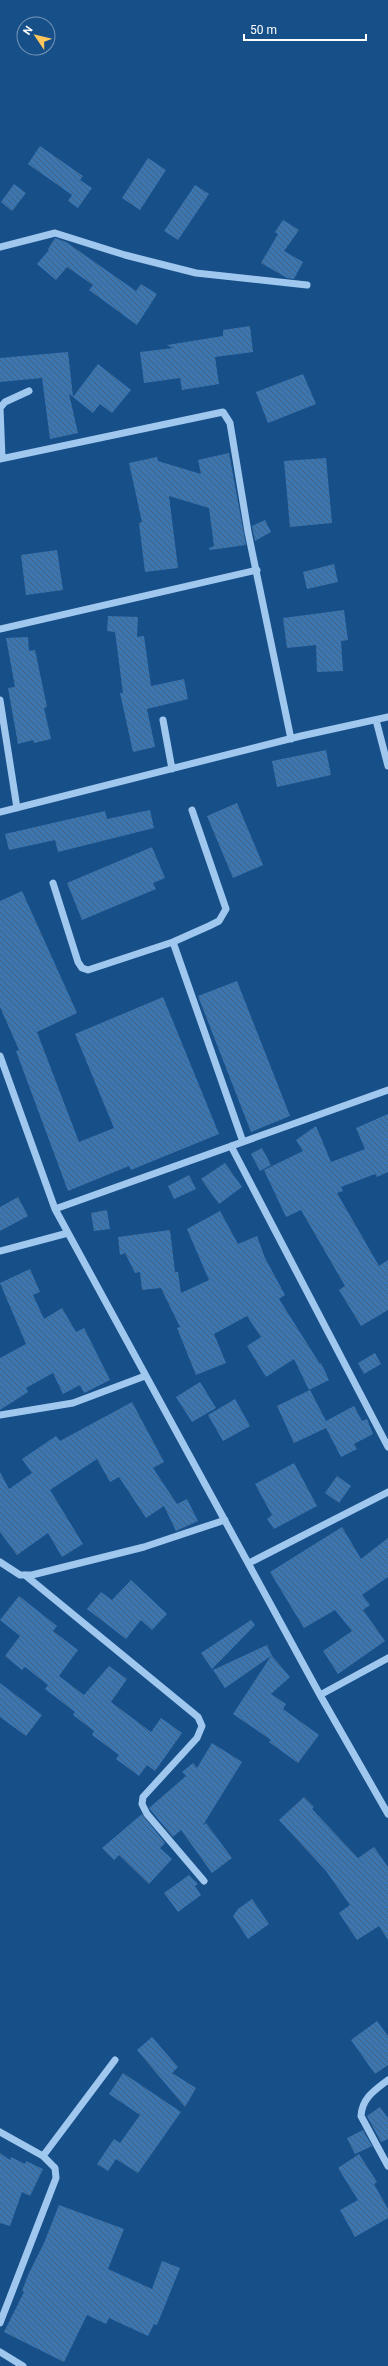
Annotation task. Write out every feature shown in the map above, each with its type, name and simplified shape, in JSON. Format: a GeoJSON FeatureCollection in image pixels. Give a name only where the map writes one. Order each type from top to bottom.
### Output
{"type":"FeatureCollection","features":[{"type":"Feature","properties":{"kind":"street"},"geometry":{"type":"LineString","coordinates":[[0,247],[55,233],[125,255],[196,273],[307,285]]}},
{"type":"Feature","properties":{"kind":"street"},"geometry":{"type":"LineString","coordinates":[[29,391],[5,402],[0,408],[1,459],[223,412],[230,423],[248,532],[291,739]]}},
{"type":"Feature","properties":{"kind":"street"},"geometry":{"type":"LineString","coordinates":[[0,629],[256,570]]}},
{"type":"Feature","properties":{"kind":"street"},"geometry":{"type":"LineString","coordinates":[[0,700],[17,808]]}},
{"type":"Feature","properties":{"kind":"street"},"geometry":{"type":"LineString","coordinates":[[0,812],[291,739],[388,717]]}},
{"type":"Feature","properties":{"kind":"street"},"geometry":{"type":"LineString","coordinates":[[163,720],[172,769]]}},
{"type":"Feature","properties":{"kind":"street"},"geometry":{"type":"LineString","coordinates":[[376,720],[388,766]]}},
{"type":"Feature","properties":{"kind":"street"},"geometry":{"type":"LineString","coordinates":[[53,883],[78,962],[82,968],[94,968],[173,942],[219,921],[226,909],[192,810]]}},
{"type":"Feature","properties":{"kind":"street"},"geometry":{"type":"LineString","coordinates":[[173,942],[243,1142]]}},
{"type":"Feature","properties":{"kind":"street"},"geometry":{"type":"LineString","coordinates":[[0,1056],[55,1209],[320,1695],[388,1814]]}},
{"type":"Feature","properties":{"kind":"street"},"geometry":{"type":"LineString","coordinates":[[55,1209],[388,1090]]}},
{"type":"Feature","properties":{"kind":"street"},"geometry":{"type":"LineString","coordinates":[[231,1146],[388,1447]]}},
{"type":"Feature","properties":{"kind":"street"},"geometry":{"type":"LineString","coordinates":[[0,1251],[68,1233]]}},
{"type":"Feature","properties":{"kind":"street"},"geometry":{"type":"LineString","coordinates":[[0,1415],[73,1403],[145,1376]]}},
{"type":"Feature","properties":{"kind":"street"},"geometry":{"type":"LineString","coordinates":[[249,1563],[388,1492]]}},
{"type":"Feature","properties":{"kind":"street"},"geometry":{"type":"LineString","coordinates":[[25,1575],[144,1547],[225,1520]]}},
{"type":"Feature","properties":{"kind":"street"},"geometry":{"type":"LineString","coordinates":[[0,1562],[17,1573],[25,1575],[198,1717],[202,1726],[197,1738],[143,1797],[142,1804],[147,1814],[204,1881]]}},
{"type":"Feature","properties":{"kind":"street"},"geometry":{"type":"LineString","coordinates":[[320,1695],[388,1658]]}},
{"type":"Feature","properties":{"kind":"street"},"geometry":{"type":"LineString","coordinates":[[43,2156],[115,2060]]}},
{"type":"Feature","properties":{"kind":"street"},"geometry":{"type":"LineString","coordinates":[[388,2080],[366,2099],[362,2107],[361,2116],[388,2166]]}},
{"type":"Feature","properties":{"kind":"street"},"geometry":{"type":"LineString","coordinates":[[0,2132],[43,2156],[55,2168],[55,2185],[0,2323]]}},
{"type":"Feature","properties":{"kind":"street"},"geometry":{"type":"LineString","coordinates":[[0,2352],[24,2366]]}},
{"type":"Feature","properties":{"kind":"building"},"geometry":{"type":"Polygon","coordinates":[[[40,146],[83,176],[80,180],[92,188],[78,208],[68,201],[72,195],[28,164],[40,146]]]}},
{"type":"Feature","properties":{"kind":"building"},"geometry":{"type":"Polygon","coordinates":[[[148,158],[166,170],[140,210],[122,198],[148,158]]]}},
{"type":"Feature","properties":{"kind":"building"},"geometry":{"type":"Polygon","coordinates":[[[14,184],[26,193],[12,211],[1,202],[14,184]]]}},
{"type":"Feature","properties":{"kind":"building"},"geometry":{"type":"Polygon","coordinates":[[[195,185],[209,194],[178,240],[164,231],[195,185]]]}},
{"type":"Feature","properties":{"kind":"building"},"geometry":{"type":"Polygon","coordinates":[[[283,220],[299,230],[284,251],[303,262],[294,279],[287,278],[261,263],[278,234],[275,232],[283,220]]]}},
{"type":"Feature","properties":{"kind":"building"},"geometry":{"type":"Polygon","coordinates":[[[55,238],[66,242],[136,291],[141,284],[157,294],[137,325],[89,290],[93,285],[67,267],[56,280],[37,264],[49,250],[48,249],[55,238]]]}},
{"type":"Feature","properties":{"kind":"building"},"geometry":{"type":"Polygon","coordinates":[[[250,326],[253,352],[215,357],[219,384],[182,390],[180,378],[144,383],[140,352],[173,348],[167,345],[223,336],[223,330],[250,326]]]}},
{"type":"Feature","properties":{"kind":"building"},"geometry":{"type":"Polygon","coordinates":[[[68,352],[73,397],[69,394],[78,433],[50,439],[42,378],[0,382],[0,358],[68,352]]]}},
{"type":"Feature","properties":{"kind":"building"},"geometry":{"type":"Polygon","coordinates":[[[98,364],[131,390],[112,413],[100,404],[93,413],[73,397],[98,364]]]}},
{"type":"Feature","properties":{"kind":"building"},"geometry":{"type":"Polygon","coordinates":[[[303,374],[316,404],[268,423],[256,392],[303,374]]]}},
{"type":"Feature","properties":{"kind":"building"},"geometry":{"type":"Polygon","coordinates":[[[229,453],[246,545],[210,550],[209,548],[214,546],[209,508],[169,496],[178,568],[145,572],[139,523],[142,522],[129,463],[157,457],[158,461],[201,474],[198,460],[229,453]]]}},
{"type":"Feature","properties":{"kind":"building"},"geometry":{"type":"Polygon","coordinates":[[[326,458],[332,523],[290,527],[284,461],[326,458]]]}},
{"type":"Feature","properties":{"kind":"building"},"geometry":{"type":"Polygon","coordinates":[[[265,520],[271,532],[255,541],[252,526],[265,520]]]}},
{"type":"Feature","properties":{"kind":"building"},"geometry":{"type":"Polygon","coordinates":[[[57,550],[63,590],[26,595],[21,555],[57,550]]]}},
{"type":"Feature","properties":{"kind":"building"},"geometry":{"type":"Polygon","coordinates":[[[334,564],[338,582],[307,589],[303,572],[334,564]]]}},
{"type":"Feature","properties":{"kind":"building"},"geometry":{"type":"Polygon","coordinates":[[[344,610],[348,640],[341,641],[343,671],[317,672],[316,645],[287,648],[283,618],[344,610]]]}},
{"type":"Feature","properties":{"kind":"building"},"geometry":{"type":"Polygon","coordinates":[[[108,616],[138,617],[137,637],[144,636],[151,686],[184,679],[188,699],[147,709],[155,747],[133,752],[120,693],[123,693],[115,632],[107,631],[108,616]]]}},
{"type":"Feature","properties":{"kind":"building"},"geometry":{"type":"Polygon","coordinates":[[[28,637],[29,651],[35,650],[47,707],[44,708],[51,739],[34,743],[33,740],[18,744],[8,688],[15,687],[6,638],[28,637]]]}},
{"type":"Feature","properties":{"kind":"building"},"geometry":{"type":"Polygon","coordinates":[[[326,750],[331,775],[277,787],[272,761],[326,750]]]}},
{"type":"Feature","properties":{"kind":"building"},"geometry":{"type":"Polygon","coordinates":[[[237,803],[263,865],[233,878],[207,816],[237,803]]]}},
{"type":"Feature","properties":{"kind":"building"},"geometry":{"type":"Polygon","coordinates":[[[150,810],[154,828],[58,852],[55,840],[9,850],[5,834],[105,811],[107,819],[150,810]]]}},
{"type":"Feature","properties":{"kind":"building"},"geometry":{"type":"Polygon","coordinates":[[[152,847],[165,878],[153,883],[156,889],[82,920],[67,883],[152,847]]]}},
{"type":"Feature","properties":{"kind":"building"},"geometry":{"type":"Polygon","coordinates":[[[22,891],[77,1013],[37,1032],[79,1142],[114,1128],[75,1034],[163,997],[219,1134],[131,1170],[129,1166],[68,1191],[16,1051],[19,1050],[0,1007],[0,901],[22,891]]]}},
{"type":"Feature","properties":{"kind":"building"},"geometry":{"type":"Polygon","coordinates":[[[237,981],[290,1116],[251,1132],[198,996],[237,981]]]}},
{"type":"Feature","properties":{"kind":"building"},"geometry":{"type":"Polygon","coordinates":[[[388,1114],[388,1172],[377,1177],[375,1174],[341,1187],[343,1191],[337,1193],[379,1266],[388,1260],[388,1310],[361,1326],[339,1290],[345,1286],[301,1210],[286,1217],[264,1170],[303,1151],[296,1140],[316,1126],[331,1162],[365,1149],[356,1128],[388,1114]]]}},
{"type":"Feature","properties":{"kind":"building"},"geometry":{"type":"Polygon","coordinates":[[[262,1148],[271,1165],[260,1171],[251,1154],[262,1148]]]}},
{"type":"Feature","properties":{"kind":"building"},"geometry":{"type":"Polygon","coordinates":[[[225,1163],[242,1187],[219,1204],[201,1179],[225,1163]]]}},
{"type":"Feature","properties":{"kind":"building"},"geometry":{"type":"Polygon","coordinates":[[[189,1175],[196,1189],[174,1199],[168,1186],[189,1175]]]}},
{"type":"Feature","properties":{"kind":"building"},"geometry":{"type":"Polygon","coordinates":[[[18,1197],[28,1216],[0,1231],[0,1207],[18,1197]]]}},
{"type":"Feature","properties":{"kind":"building"},"geometry":{"type":"Polygon","coordinates":[[[107,1210],[110,1229],[94,1231],[91,1213],[107,1210]]]}},
{"type":"Feature","properties":{"kind":"building"},"geometry":{"type":"Polygon","coordinates":[[[220,1211],[238,1244],[257,1236],[265,1258],[285,1295],[279,1299],[320,1364],[321,1363],[329,1380],[309,1390],[294,1359],[266,1377],[247,1346],[261,1337],[247,1316],[214,1334],[226,1363],[196,1375],[177,1328],[180,1327],[161,1288],[142,1290],[140,1272],[135,1273],[125,1253],[120,1255],[118,1237],[170,1230],[175,1272],[178,1272],[181,1293],[209,1280],[187,1229],[220,1211]]]}},
{"type":"Feature","properties":{"kind":"building"},"geometry":{"type":"Polygon","coordinates":[[[30,1269],[40,1292],[33,1295],[44,1319],[62,1308],[76,1332],[84,1328],[110,1380],[84,1393],[80,1385],[63,1394],[53,1373],[26,1388],[28,1392],[0,1410],[0,1358],[26,1344],[0,1283],[30,1269]]]}},
{"type":"Feature","properties":{"kind":"building"},"geometry":{"type":"Polygon","coordinates":[[[375,1353],[381,1364],[364,1374],[358,1363],[375,1353]]]}},
{"type":"Feature","properties":{"kind":"building"},"geometry":{"type":"Polygon","coordinates":[[[200,1382],[216,1408],[192,1422],[176,1397],[200,1382]]]}},
{"type":"Feature","properties":{"kind":"building"},"geometry":{"type":"Polygon","coordinates":[[[310,1390],[326,1421],[354,1406],[362,1421],[367,1419],[373,1434],[354,1444],[357,1449],[341,1457],[326,1428],[294,1443],[277,1406],[310,1390]]]}},
{"type":"Feature","properties":{"kind":"building"},"geometry":{"type":"Polygon","coordinates":[[[235,1399],[250,1426],[223,1441],[208,1415],[235,1399]]]}},
{"type":"Feature","properties":{"kind":"building"},"geometry":{"type":"Polygon","coordinates":[[[132,1402],[164,1462],[153,1468],[177,1504],[187,1499],[198,1521],[176,1531],[164,1506],[146,1518],[119,1477],[110,1482],[97,1459],[50,1490],[83,1544],[62,1557],[48,1533],[17,1555],[0,1532],[0,1472],[9,1489],[32,1473],[22,1459],[56,1436],[60,1441],[132,1402]]]}},
{"type":"Feature","properties":{"kind":"building"},"geometry":{"type":"Polygon","coordinates":[[[294,1463],[317,1506],[274,1529],[267,1519],[272,1515],[255,1484],[294,1463]]]}},
{"type":"Feature","properties":{"kind":"building"},"geometry":{"type":"Polygon","coordinates":[[[337,1476],[351,1486],[339,1503],[325,1493],[337,1476]]]}},
{"type":"Feature","properties":{"kind":"building"},"geometry":{"type":"Polygon","coordinates":[[[342,1527],[361,1559],[388,1538],[388,1577],[362,1595],[370,1605],[363,1610],[385,1641],[338,1674],[323,1651],[352,1631],[335,1610],[304,1628],[270,1572],[342,1527]]]}},
{"type":"Feature","properties":{"kind":"building"},"geometry":{"type":"Polygon","coordinates":[[[131,1580],[167,1614],[152,1630],[141,1620],[126,1639],[87,1609],[101,1592],[112,1600],[131,1580]]]}},
{"type":"Feature","properties":{"kind":"building"},"geometry":{"type":"Polygon","coordinates":[[[19,1596],[57,1626],[53,1631],[78,1650],[59,1676],[84,1695],[109,1666],[127,1679],[111,1702],[151,1732],[161,1718],[182,1733],[155,1771],[147,1765],[139,1776],[116,1759],[119,1755],[92,1735],[94,1731],[73,1715],[75,1712],[45,1689],[48,1685],[25,1667],[22,1670],[5,1656],[20,1636],[0,1620],[19,1596]]]}},
{"type":"Feature","properties":{"kind":"building"},"geometry":{"type":"Polygon","coordinates":[[[251,1620],[255,1625],[212,1669],[201,1653],[251,1620]]]}},
{"type":"Feature","properties":{"kind":"building"},"geometry":{"type":"Polygon","coordinates":[[[267,1645],[272,1656],[290,1677],[271,1694],[286,1704],[283,1709],[319,1735],[298,1763],[269,1742],[271,1740],[233,1714],[271,1656],[225,1688],[213,1670],[267,1645]]]}},
{"type":"Feature","properties":{"kind":"building"},"geometry":{"type":"Polygon","coordinates":[[[0,1683],[42,1715],[26,1736],[0,1717],[0,1683]]]}},
{"type":"Feature","properties":{"kind":"building"},"geometry":{"type":"Polygon","coordinates":[[[212,1743],[242,1762],[203,1825],[206,1823],[232,1858],[212,1873],[181,1830],[173,1837],[149,1808],[186,1776],[182,1772],[193,1763],[197,1768],[212,1743]]]}},
{"type":"Feature","properties":{"kind":"building"},"geometry":{"type":"Polygon","coordinates":[[[304,1797],[314,1807],[312,1809],[358,1858],[374,1847],[388,1867],[388,1940],[379,1926],[357,1940],[339,1913],[350,1905],[326,1871],[279,1820],[304,1797]]]}},
{"type":"Feature","properties":{"kind":"building"},"geometry":{"type":"Polygon","coordinates":[[[142,1814],[165,1843],[160,1848],[172,1859],[149,1884],[119,1855],[114,1860],[102,1848],[142,1814]]]}},
{"type":"Feature","properties":{"kind":"building"},"geometry":{"type":"Polygon","coordinates":[[[189,1875],[198,1884],[195,1886],[201,1895],[178,1912],[164,1893],[189,1875]]]}},
{"type":"Feature","properties":{"kind":"building"},"geometry":{"type":"Polygon","coordinates":[[[252,1899],[269,1924],[248,1939],[233,1916],[238,1909],[252,1899]]]}},
{"type":"Feature","properties":{"kind":"building"},"geometry":{"type":"Polygon","coordinates":[[[377,2021],[388,2036],[388,2065],[375,2074],[351,2040],[377,2021]]]}},
{"type":"Feature","properties":{"kind":"building"},"geometry":{"type":"Polygon","coordinates":[[[152,2037],[178,2067],[172,2073],[196,2088],[185,2107],[137,2050],[152,2037]]]}},
{"type":"Feature","properties":{"kind":"building"},"geometry":{"type":"Polygon","coordinates":[[[123,2073],[181,2112],[138,2173],[116,2159],[108,2171],[97,2164],[114,2139],[120,2143],[140,2115],[109,2094],[123,2073]]]}},
{"type":"Feature","properties":{"kind":"building"},"geometry":{"type":"Polygon","coordinates":[[[380,2107],[388,2118],[388,2139],[381,2142],[367,2116],[380,2107]]]}},
{"type":"Feature","properties":{"kind":"building"},"geometry":{"type":"Polygon","coordinates":[[[363,2130],[372,2146],[355,2154],[347,2138],[363,2130]]]}},
{"type":"Feature","properties":{"kind":"building"},"geometry":{"type":"Polygon","coordinates":[[[0,2153],[10,2160],[11,2157],[25,2164],[26,2161],[43,2169],[30,2196],[22,2192],[10,2226],[0,2223],[0,2153]]]}},
{"type":"Feature","properties":{"kind":"building"},"geometry":{"type":"Polygon","coordinates":[[[359,2154],[377,2182],[374,2184],[388,2209],[388,2218],[355,2237],[340,2210],[358,2200],[338,2168],[359,2154]]]}},
{"type":"Feature","properties":{"kind":"building"},"geometry":{"type":"Polygon","coordinates":[[[59,2205],[124,2229],[108,2269],[152,2289],[162,2261],[180,2268],[157,2325],[154,2324],[148,2336],[109,2318],[106,2324],[87,2315],[64,2362],[4,2332],[24,2292],[22,2291],[28,2275],[44,2243],[59,2205]]]}}]}
